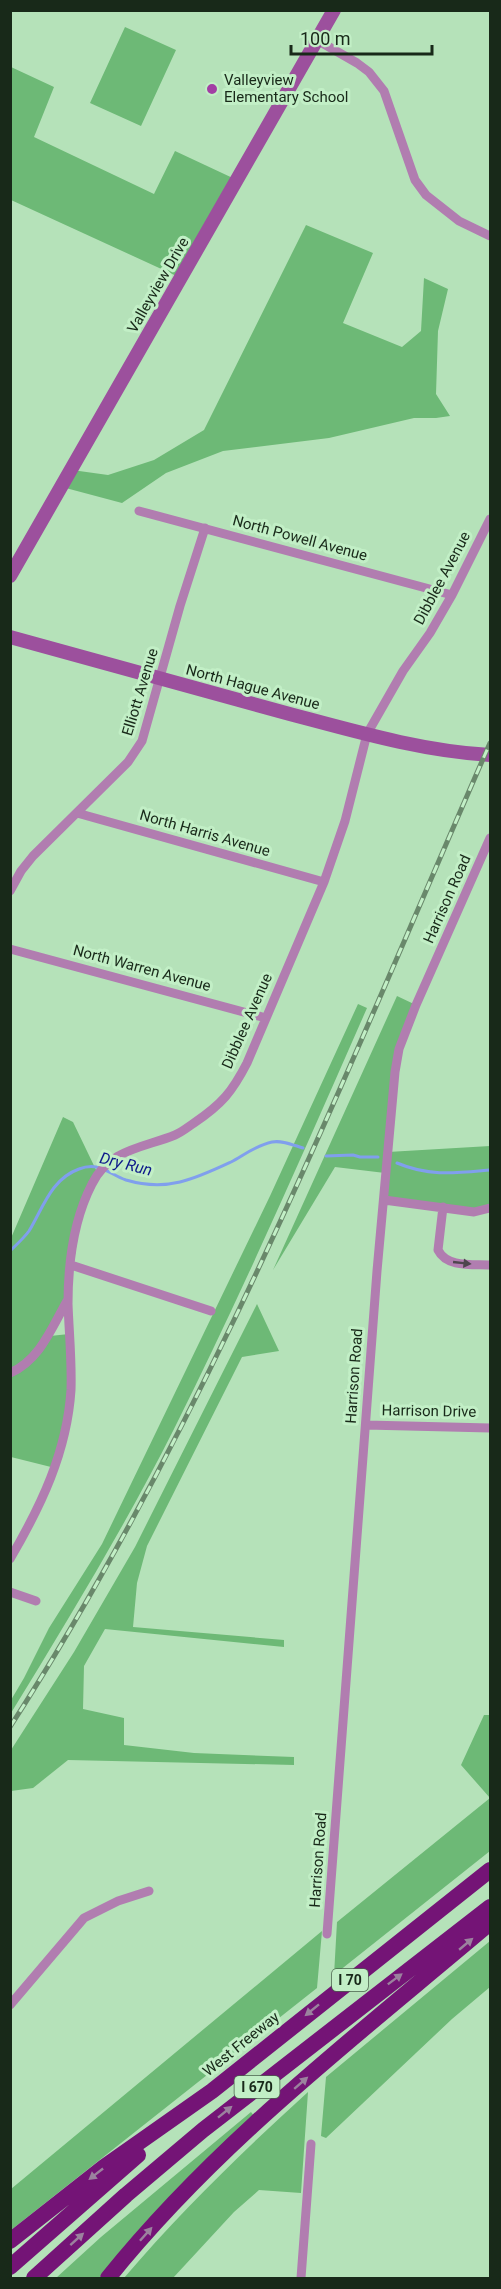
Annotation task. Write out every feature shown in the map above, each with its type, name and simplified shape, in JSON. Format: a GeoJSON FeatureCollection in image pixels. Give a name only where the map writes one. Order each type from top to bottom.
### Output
{"type":"FeatureCollection","features":[{"type":"Feature","properties":{"kind":"highway","name":"West Freeway"},"geometry":{"type":"LineString","coordinates":[[10,2241],[104,2167],[212,2091],[490,1870]]}},
{"type":"Feature","properties":{"kind":"highway","name":"I 670"},"geometry":{"type":"LineString","coordinates":[[34,2278],[126,2195],[211,2123],[490,1906]]}},
{"type":"Feature","properties":{"kind":"highway"},"geometry":{"type":"LineString","coordinates":[[108,2278],[189,2188],[260,2119],[490,1923]]}},
{"type":"Feature","properties":{"kind":"highway"},"geometry":{"type":"LineString","coordinates":[[10,2267],[212,2091]]}},
{"type":"Feature","properties":{"kind":"street","name":"Valleyview Drive"},"geometry":{"type":"LineString","coordinates":[[10,576],[334,10]]}},
{"type":"Feature","properties":{"kind":"street"},"geometry":{"type":"LineString","coordinates":[[317,40],[369,72],[384,91],[415,180],[426,195],[459,221],[490,236]]}},
{"type":"Feature","properties":{"kind":"street","name":"North Powell Avenue"},"geometry":{"type":"LineString","coordinates":[[139,511],[452,595]]}},
{"type":"Feature","properties":{"kind":"street","name":"Dibblee Avenue"},"geometry":{"type":"LineString","coordinates":[[10,1559],[48,1486],[64,1440],[71,1388],[68,1300],[71,1265],[81,1210],[98,1174],[108,1162],[123,1152],[177,1134],[217,1108],[234,1087],[324,882],[345,821],[367,734],[403,671],[430,633],[452,595],[490,519]]}},
{"type":"Feature","properties":{"kind":"street","name":"Elliott Avenue"},"geometry":{"type":"LineString","coordinates":[[10,891],[21,871],[136,752],[147,729],[180,606],[205,528]]}},
{"type":"Feature","properties":{"kind":"street","name":"North Hague Avenue"},"geometry":{"type":"LineString","coordinates":[[10,637],[160,680],[367,734],[428,748],[490,755]]}},
{"type":"Feature","properties":{"kind":"street","name":"North Harris Avenue"},"geometry":{"type":"LineString","coordinates":[[77,813],[324,882]]}},
{"type":"Feature","properties":{"kind":"street","name":"Harrison Road"},"geometry":{"type":"LineString","coordinates":[[327,1934],[392,1095],[399,1049],[430,972],[490,838]]}},
{"type":"Feature","properties":{"kind":"street","name":"North Warren Avenue"},"geometry":{"type":"LineString","coordinates":[[10,949],[266,1018]]}},
{"type":"Feature","properties":{"kind":"street"},"geometry":{"type":"LineString","coordinates":[[384,1200],[474,1212],[490,1208]]}},
{"type":"Feature","properties":{"kind":"street"},"geometry":{"type":"LineString","coordinates":[[443,1207],[438,1250],[447,1261],[490,1265]]}},
{"type":"Feature","properties":{"kind":"street"},"geometry":{"type":"LineString","coordinates":[[71,1265],[211,1311]]}},
{"type":"Feature","properties":{"kind":"street"},"geometry":{"type":"LineString","coordinates":[[10,1373],[20,1369],[41,1347],[68,1300]]}},
{"type":"Feature","properties":{"kind":"street","name":"Harrison Drive"},"geometry":{"type":"LineString","coordinates":[[366,1425],[490,1428]]}},
{"type":"Feature","properties":{"kind":"street"},"geometry":{"type":"LineString","coordinates":[[10,1592],[36,1601]]}},
{"type":"Feature","properties":{"kind":"street"},"geometry":{"type":"LineString","coordinates":[[10,2005],[84,1918],[118,1901],[149,1891]]}},
{"type":"Feature","properties":{"kind":"street"},"geometry":{"type":"LineString","coordinates":[[301,2278],[311,2144]]}},
{"type":"Feature","properties":{"kind":"green space"},"geometry":{"type":"Polygon","coordinates":[[[125,27],[176,50],[141,126],[90,103],[125,27]]]}},
{"type":"Feature","properties":{"kind":"green space"},"geometry":{"type":"Polygon","coordinates":[[[11,67],[54,87],[34,137],[154,194],[175,151],[237,180],[181,278],[11,200],[11,67]]]}},
{"type":"Feature","properties":{"kind":"green space"},"geometry":{"type":"Polygon","coordinates":[[[306,225],[373,253],[343,323],[402,347],[421,331],[424,278],[448,289],[438,331],[436,394],[450,416],[414,418],[329,438],[223,451],[166,473],[122,503],[62,487],[72,470],[108,475],[154,460],[204,430],[306,225]]]}},
{"type":"Feature","properties":{"kind":"green space"},"geometry":{"type":"Polygon","coordinates":[[[397,996],[416,1005],[399,1049],[388,1152],[490,1146],[490,1208],[481,1211],[384,1200],[385,1173],[335,1167],[273,1270],[397,996]]]}},
{"type":"Feature","properties":{"kind":"green space"},"geometry":{"type":"Polygon","coordinates":[[[358,1004],[367,1008],[200,1377],[116,1537],[11,1713],[11,1700],[49,1628],[102,1544],[270,1196],[358,1004]]]}},
{"type":"Feature","properties":{"kind":"green space"},"geometry":{"type":"Polygon","coordinates":[[[63,1117],[73,1122],[98,1174],[82,1210],[68,1300],[50,1336],[69,1334],[71,1388],[55,1468],[11,1457],[11,1238],[63,1117]]]}},
{"type":"Feature","properties":{"kind":"green space"},"geometry":{"type":"Polygon","coordinates":[[[257,1304],[279,1351],[242,1357],[147,1546],[137,1583],[133,1627],[284,1640],[284,1647],[105,1629],[84,1666],[83,1709],[124,1718],[124,1745],[194,1753],[294,1757],[294,1765],[68,1760],[33,1788],[11,1791],[11,1750],[74,1652],[135,1547],[257,1304]]]}},
{"type":"Feature","properties":{"kind":"green space"},"geometry":{"type":"Polygon","coordinates":[[[484,1715],[490,1715],[490,1798],[461,1765],[484,1715]]]}},
{"type":"Feature","properties":{"kind":"green space"},"geometry":{"type":"Polygon","coordinates":[[[490,1798],[490,1851],[334,1975],[337,1922],[490,1798]]]}},
{"type":"Feature","properties":{"kind":"green space"},"geometry":{"type":"Polygon","coordinates":[[[322,1931],[317,1988],[11,2230],[11,2189],[322,1931]]]}},
{"type":"Feature","properties":{"kind":"green space"},"geometry":{"type":"Polygon","coordinates":[[[490,1941],[490,1987],[452,2019],[326,2138],[321,2136],[326,2077],[490,1941]]]}},
{"type":"Feature","properties":{"kind":"green space"},"geometry":{"type":"Polygon","coordinates":[[[308,2092],[301,2193],[259,2190],[234,2212],[173,2278],[124,2278],[213,2182],[308,2092]]]}},
{"type":"Feature","properties":{"kind":"green space"},"geometry":{"type":"Polygon","coordinates":[[[251,2112],[254,2116],[99,2278],[56,2278],[101,2237],[251,2112]]]}},
{"type":"Feature","properties":{"kind":"waterway","name":"Dry Run"},"geometry":{"type":"LineString","coordinates":[[10,1251],[29,1231],[55,1187],[61,1180],[79,1169],[98,1167],[133,1182],[167,1184],[206,1173],[266,1143],[288,1143],[303,1148]]}},
{"type":"Feature","properties":{"kind":"waterway","name":"Dry Run"},"geometry":{"type":"LineString","coordinates":[[326,1156],[378,1157]]}},
{"type":"Feature","properties":{"kind":"waterway","name":"Dry Run"},"geometry":{"type":"LineString","coordinates":[[397,1163],[432,1172],[490,1170]]}},
{"type":"Feature","properties":{"kind":"railway"},"geometry":{"type":"LineString","coordinates":[[10,1727],[81,1610],[148,1490],[210,1368],[270,1245],[490,743]]}},
{"type":"Feature","properties":{"kind":"place","name":"Valleyview Elementary School"},"geometry":{"type":"Point","coordinates":[212,89]}}]}
